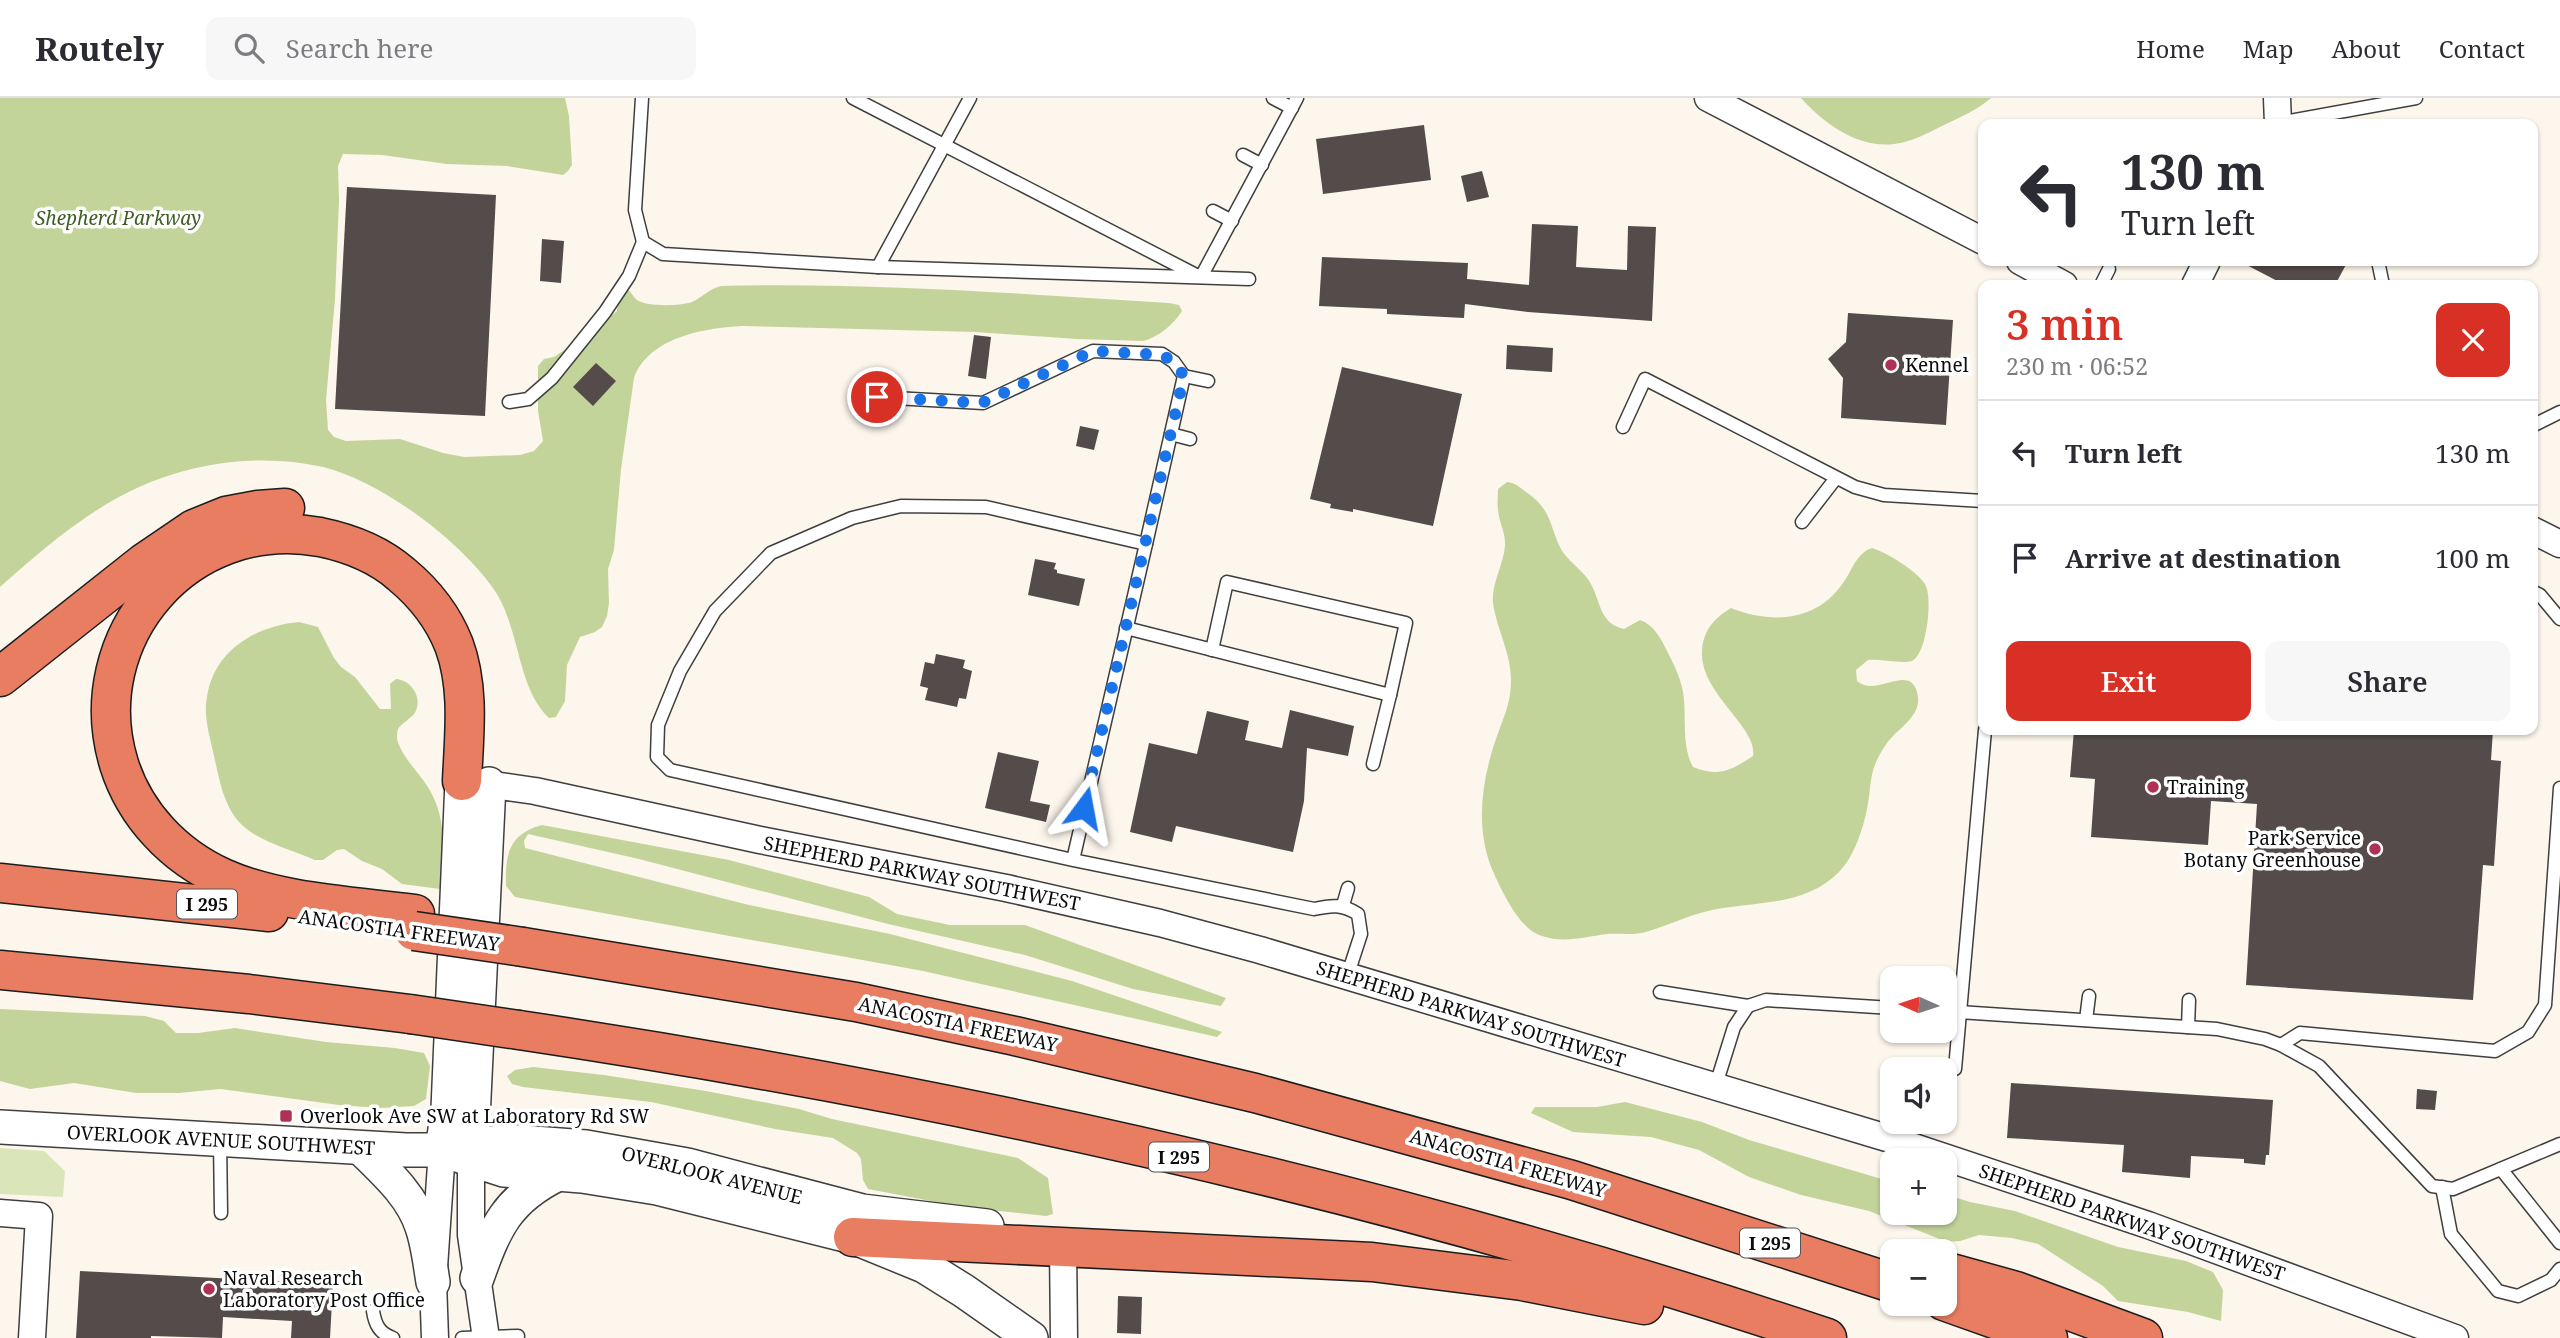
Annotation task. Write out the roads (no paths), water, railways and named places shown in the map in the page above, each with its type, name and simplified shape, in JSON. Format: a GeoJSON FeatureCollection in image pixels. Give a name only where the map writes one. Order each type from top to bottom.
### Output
{"type":"FeatureCollection","features":[{"type":"Feature","properties":{"kind":"highway"},"geometry":{"type":"LineString","coordinates":[[0,677],[144,563],[194,529],[226,516],[258,510],[293,508],[325,512],[370,526],[397,541],[436,572],[462,606],[481,644],[488,676],[491,713],[475,783]]}},
{"type":"Feature","properties":{"kind":"highway"},"geometry":{"type":"LineString","coordinates":[[414,923],[249,888],[210,872],[174,846],[139,807],[130,790],[112,734],[111,695],[118,660],[132,627],[150,598],[173,575],[202,555],[237,542],[272,534],[309,535],[340,541],[370,553],[397,570],[432,605],[448,632],[459,661],[475,783]]}},
{"type":"Feature","properties":{"kind":"highway","name":"ANACOSTIA FREEWAY"},"geometry":{"type":"LineString","coordinates":[[0,883],[414,923],[523,939],[856,1002],[1015,1036],[1255,1093],[1481,1154],[1649,1204],[1880,1279]]}},
{"type":"Feature","properties":{"kind":"highway","name":"I 295"},"geometry":{"type":"LineString","coordinates":[[0,970],[249,994],[410,1014],[616,1044],[858,1088],[1259,1175],[1576,1261],[1827,1338]]}},
{"type":"Feature","properties":{"kind":"highway"},"geometry":{"type":"LineString","coordinates":[[1649,1204],[1785,1223],[1880,1253]]}},
{"type":"Feature","properties":{"kind":"highway"},"geometry":{"type":"LineString","coordinates":[[853,1237],[1063,1245],[1351,1261],[1460,1272],[1602,1296],[1768,1338]]}},
{"type":"Feature","properties":{"kind":"highway"},"geometry":{"type":"LineString","coordinates":[[1957,1275],[2016,1291],[2143,1338]]}},
{"type":"Feature","properties":{"kind":"highway"},"geometry":{"type":"LineString","coordinates":[[1957,1306],[2048,1338]]}},
{"type":"Feature","properties":{"kind":"street"},"geometry":{"type":"LineString","coordinates":[[1708,98],[1978,239]]}},
{"type":"Feature","properties":{"kind":"street"},"geometry":{"type":"LineString","coordinates":[[2027,268],[2053,280]]}},
{"type":"Feature","properties":{"kind":"street"},"geometry":{"type":"LineString","coordinates":[[2538,533],[2560,544]]}},
{"type":"Feature","properties":{"kind":"street"},"geometry":{"type":"LineString","coordinates":[[475,783],[461,1152],[477,1278],[478,1338]]}},
{"type":"Feature","properties":{"kind":"street","name":"SHEPHERD PARKWAY SOUTHWEST"},"geometry":{"type":"LineString","coordinates":[[475,783],[535,791],[1113,912],[1222,940],[1886,1138],[2278,1272],[2455,1338]]}},
{"type":"Feature","properties":{"kind":"street","name":"OVERLOOK AVENUE SOUTHWEST"},"geometry":{"type":"LineString","coordinates":[[0,1127],[461,1152]]}},
{"type":"Feature","properties":{"kind":"street","name":"OVERLOOK AVENUE"},"geometry":{"type":"LineString","coordinates":[[461,1152],[506,1141],[642,1156],[687,1165],[841,1207],[912,1219],[1026,1229],[1046,1235],[1063,1245]]}},
{"type":"Feature","properties":{"kind":"street"},"geometry":{"type":"LineString","coordinates":[[361,1148],[393,1180],[417,1214],[425,1236],[433,1282],[435,1338]]}},
{"type":"Feature","properties":{"kind":"street"},"geometry":{"type":"LineString","coordinates":[[433,1282],[461,1152]]}},
{"type":"Feature","properties":{"kind":"street","name":"OVERLOOK AVENUE"},"geometry":{"type":"LineString","coordinates":[[461,1152],[504,1170],[558,1174],[657,1188],[853,1237],[924,1266],[964,1290],[1031,1338]]}},
{"type":"Feature","properties":{"kind":"street"},"geometry":{"type":"LineString","coordinates":[[477,1278],[492,1236],[501,1220],[527,1193],[558,1174]]}},
{"type":"Feature","properties":{"kind":"street"},"geometry":{"type":"LineString","coordinates":[[0,1213],[39,1216],[32,1338]]}},
{"type":"Feature","properties":{"kind":"street"},"geometry":{"type":"LineString","coordinates":[[1063,1245],[1064,1338]]}},
{"type":"Feature","properties":{"kind":"lane"},"geometry":{"type":"LineString","coordinates":[[509,402],[528,399],[552,378],[605,312],[629,276],[643,242],[635,210],[642,98]]}},
{"type":"Feature","properties":{"kind":"lane"},"geometry":{"type":"LineString","coordinates":[[853,98],[1201,277]]}},
{"type":"Feature","properties":{"kind":"lane"},"geometry":{"type":"LineString","coordinates":[[878,267],[970,98]]}},
{"type":"Feature","properties":{"kind":"lane"},"geometry":{"type":"LineString","coordinates":[[1201,277],[1295,103],[1273,98]]}},
{"type":"Feature","properties":{"kind":"lane"},"geometry":{"type":"LineString","coordinates":[[2278,115],[2351,110],[2416,98]]}},
{"type":"Feature","properties":{"kind":"lane"},"geometry":{"type":"LineString","coordinates":[[2351,110],[2353,119]]}},
{"type":"Feature","properties":{"kind":"lane"},"geometry":{"type":"LineString","coordinates":[[1243,155],[1262,165]]}},
{"type":"Feature","properties":{"kind":"lane"},"geometry":{"type":"LineString","coordinates":[[1213,211],[1232,221]]}},
{"type":"Feature","properties":{"kind":"lane"},"geometry":{"type":"LineString","coordinates":[[643,242],[663,254],[878,267],[1249,279]]}},
{"type":"Feature","properties":{"kind":"lane"},"geometry":{"type":"LineString","coordinates":[[2104,280],[2109,269]]}},
{"type":"Feature","properties":{"kind":"lane"},"geometry":{"type":"LineString","coordinates":[[877,397],[982,403],[1093,351],[1162,355],[1174,362],[1184,376],[1208,381]]}},
{"type":"Feature","properties":{"kind":"lane"},"geometry":{"type":"LineString","coordinates":[[1073,860],[1184,376]]}},
{"type":"Feature","properties":{"kind":"lane"},"geometry":{"type":"LineString","coordinates":[[1623,427],[1644,379],[1855,487],[1884,495],[1978,501]]}},
{"type":"Feature","properties":{"kind":"lane"},"geometry":{"type":"LineString","coordinates":[[2538,423],[2560,412]]}},
{"type":"Feature","properties":{"kind":"lane"},"geometry":{"type":"LineString","coordinates":[[1171,435],[1190,439]]}},
{"type":"Feature","properties":{"kind":"lane"},"geometry":{"type":"LineString","coordinates":[[1802,522],[1836,478]]}},
{"type":"Feature","properties":{"kind":"lane"},"geometry":{"type":"LineString","coordinates":[[1146,544],[986,507],[901,506],[852,518],[771,553],[715,611],[680,671],[658,725],[657,757],[670,770],[1073,860],[1314,909],[1343,905],[1358,914],[1361,934],[1347,977]]}},
{"type":"Feature","properties":{"kind":"lane"},"geometry":{"type":"LineString","coordinates":[[1212,650],[1227,582],[1406,623],[1373,764]]}},
{"type":"Feature","properties":{"kind":"lane"},"geometry":{"type":"LineString","coordinates":[[2538,594],[2560,619]]}},
{"type":"Feature","properties":{"kind":"lane"},"geometry":{"type":"LineString","coordinates":[[1126,628],[1390,695]]}},
{"type":"Feature","properties":{"kind":"lane"},"geometry":{"type":"LineString","coordinates":[[1956,1057],[1985,735]]}},
{"type":"Feature","properties":{"kind":"lane"},"geometry":{"type":"LineString","coordinates":[[2281,1045],[2300,1032],[2495,1051],[2528,1032],[2545,1005],[2560,788]]}},
{"type":"Feature","properties":{"kind":"lane"},"geometry":{"type":"LineString","coordinates":[[1343,905],[1348,888]]}},
{"type":"Feature","properties":{"kind":"lane"},"geometry":{"type":"LineString","coordinates":[[1660,992],[1748,1006],[1766,1000],[1880,1007]]}},
{"type":"Feature","properties":{"kind":"lane"},"geometry":{"type":"LineString","coordinates":[[2086,1020],[2089,996]]}},
{"type":"Feature","properties":{"kind":"lane"},"geometry":{"type":"LineString","coordinates":[[2188,1027],[2189,1000]]}},
{"type":"Feature","properties":{"kind":"lane"},"geometry":{"type":"LineString","coordinates":[[1715,1088],[1734,1027],[1748,1006]]}},
{"type":"Feature","properties":{"kind":"lane"},"geometry":{"type":"LineString","coordinates":[[1959,1012],[2217,1029],[2265,1039],[2319,1066],[2432,1186],[2453,1189],[2560,1144]]}},
{"type":"Feature","properties":{"kind":"lane"},"geometry":{"type":"LineString","coordinates":[[220,1139],[221,1213]]}},
{"type":"Feature","properties":{"kind":"lane"},"geometry":{"type":"LineString","coordinates":[[2501,1169],[2560,1243]]}},
{"type":"Feature","properties":{"kind":"lane"},"geometry":{"type":"LineString","coordinates":[[2442,1187],[2451,1234],[2498,1291],[2518,1296],[2556,1282],[2560,1269]]}},
{"type":"Feature","properties":{"kind":"lane"},"geometry":{"type":"LineString","coordinates":[[373,1311],[377,1326],[393,1338]]}},
{"type":"Feature","properties":{"kind":"lane"},"geometry":{"type":"LineString","coordinates":[[478,1338],[518,1336]]}},
{"type":"Feature","properties":{"kind":"place","name":"Kennel"},"geometry":{"type":"Point","coordinates":[1891,365]}},
{"type":"Feature","properties":{"kind":"place","name":"Training"},"geometry":{"type":"Point","coordinates":[2153,787]}},
{"type":"Feature","properties":{"kind":"place","name":"Park Service Botany Greenhouse"},"geometry":{"type":"Point","coordinates":[2375,849]}},
{"type":"Feature","properties":{"kind":"place","name":"Overlook Ave SW at Laboratory Rd SW"},"geometry":{"type":"Point","coordinates":[286,1116]}},
{"type":"Feature","properties":{"kind":"place","name":"Naval Research Laboratory Post Office"},"geometry":{"type":"Point","coordinates":[209,1289]}},
{"type":"Feature","properties":{"kind":"park label","name":"Shepherd Parkway"},"geometry":{"type":"Point","coordinates":[118,218]}}]}
